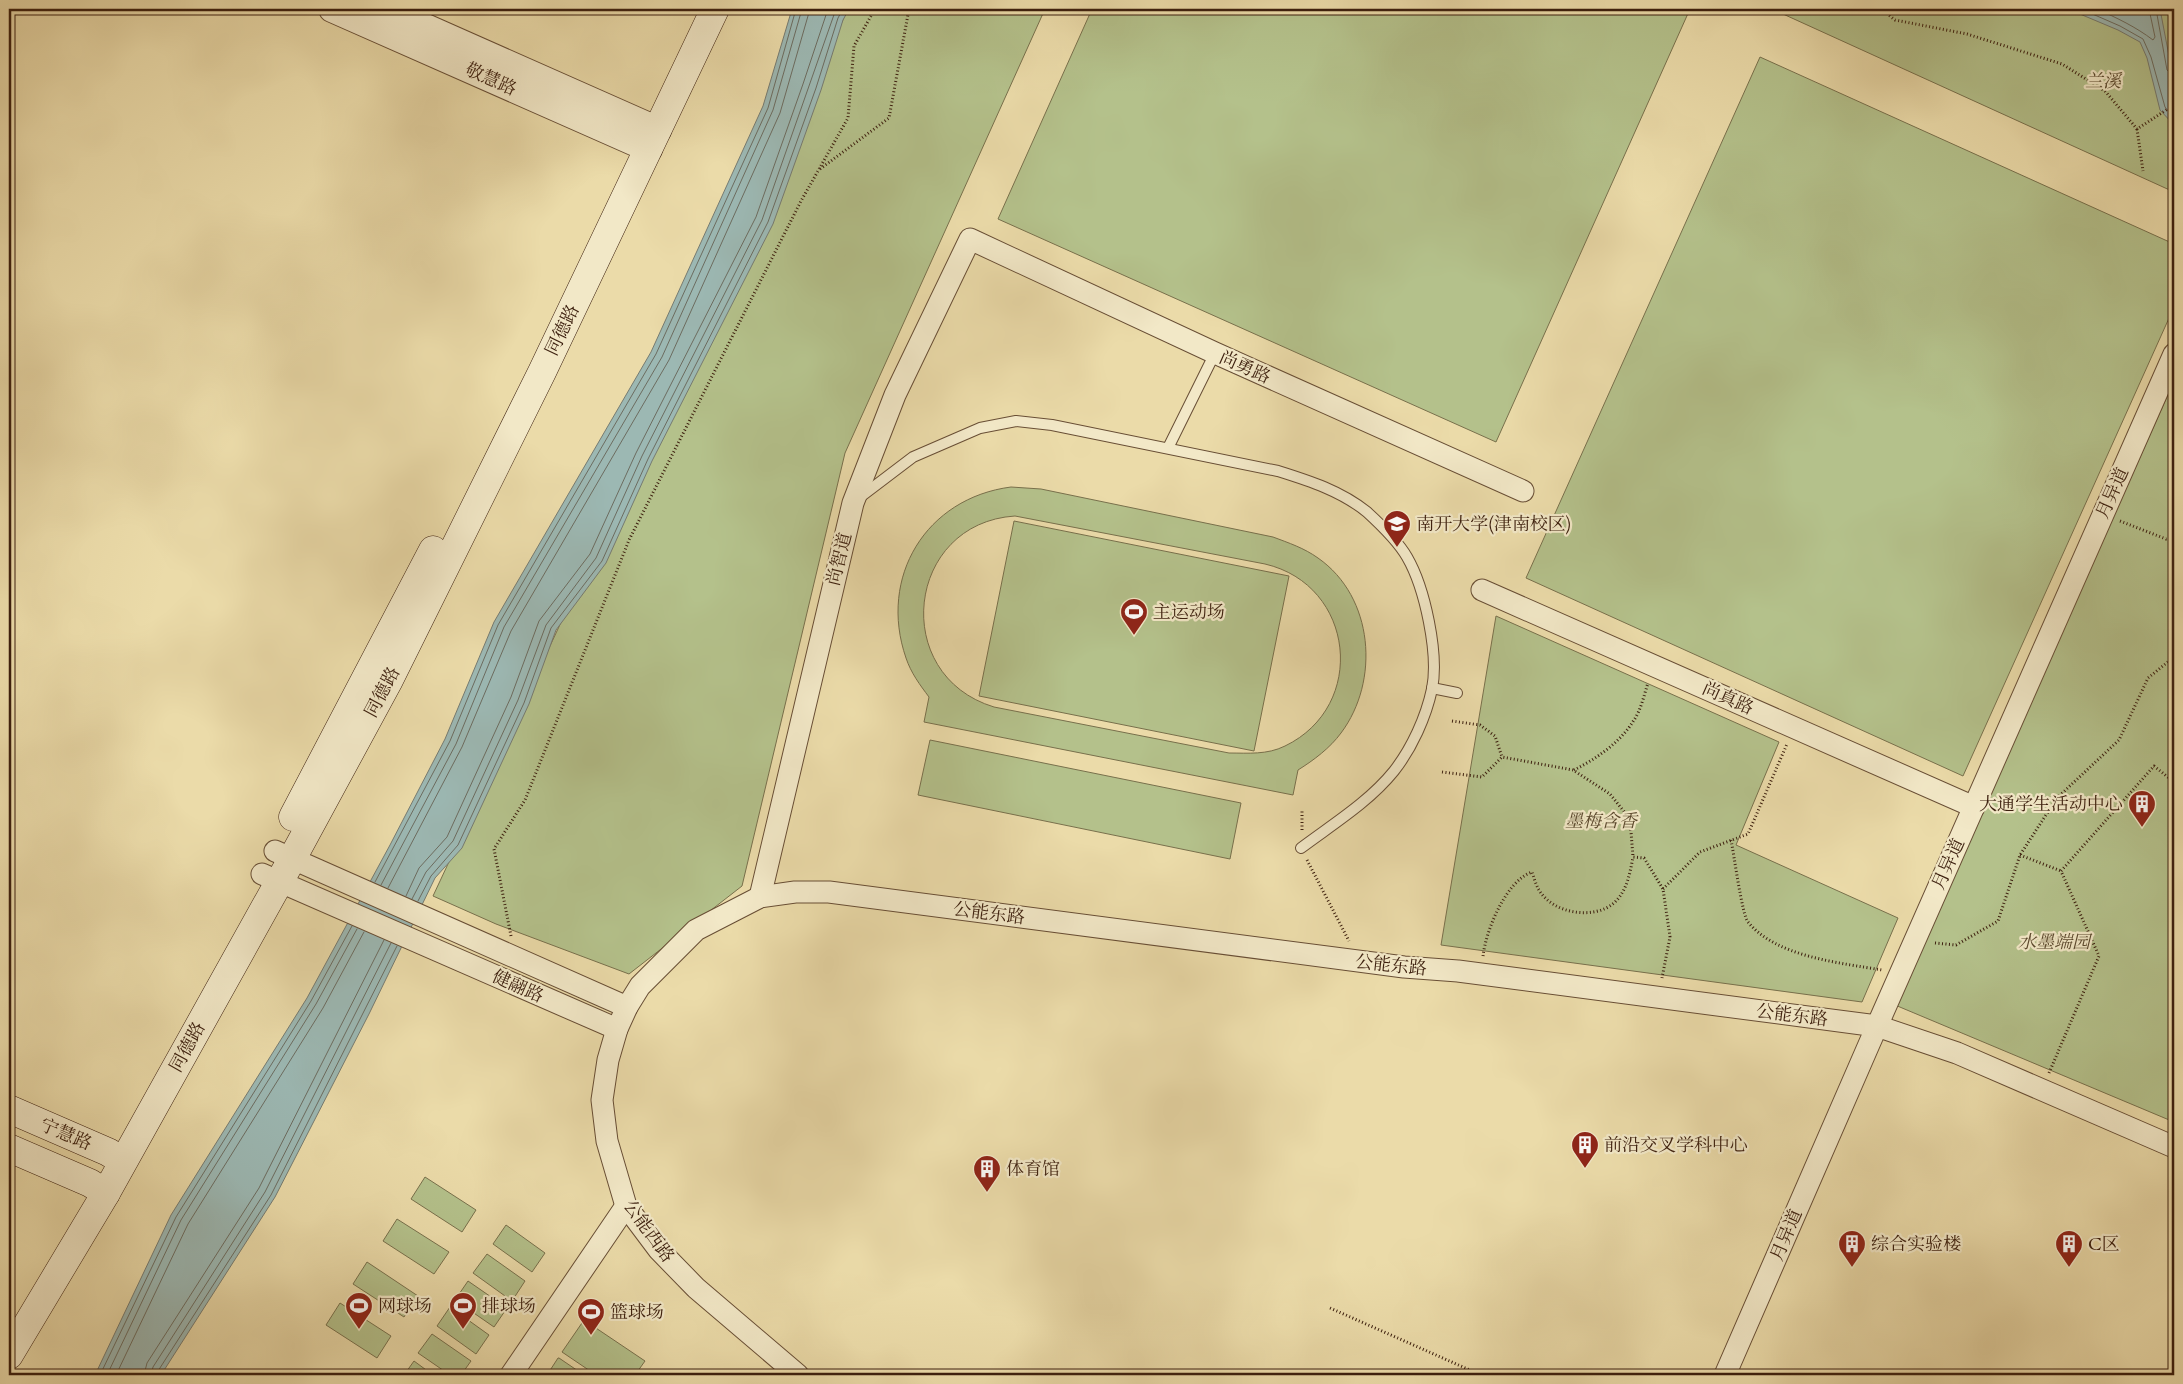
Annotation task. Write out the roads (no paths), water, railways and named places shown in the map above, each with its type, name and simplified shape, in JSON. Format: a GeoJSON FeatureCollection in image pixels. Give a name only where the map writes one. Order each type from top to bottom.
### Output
{"type":"FeatureCollection","features":[{"type":"Feature","properties":{"kind":"main road","name":"同德路"},"geometry":{"type":"LineString","coordinates":[[646,136],[696,9]]}},
{"type":"Feature","properties":{"kind":"main road","name":"同德路"},"geometry":{"type":"LineString","coordinates":[[9,1355],[98,1188],[277,866],[440,537],[646,136],[715,9]]}},
{"type":"Feature","properties":{"kind":"main road","name":"宁慧路"},"geometry":{"type":"LineString","coordinates":[[9,1109],[116,1156]]}},
{"type":"Feature","properties":{"kind":"main road","name":"宁慧路"},"geometry":{"type":"LineString","coordinates":[[9,1148],[98,1188]]}},
{"type":"Feature","properties":{"kind":"main road","name":"同德路"},"geometry":{"type":"LineString","coordinates":[[9,1322],[98,1188]]}},
{"type":"Feature","properties":{"kind":"street","name":"敬慧路"},"geometry":{"type":"LineString","coordinates":[[332,9],[646,136]]}},
{"type":"Feature","properties":{"kind":"street","name":"敬慧路"},"geometry":{"type":"LineString","coordinates":[[385,9],[646,136]]}},
{"type":"Feature","properties":{"kind":"street","name":"尚勇路"},"geometry":{"type":"LineString","coordinates":[[970,239],[1216,353],[1523,491]]}},
{"type":"Feature","properties":{"kind":"street","name":"尚智道"},"geometry":{"type":"LineString","coordinates":[[760,897],[853,503],[895,395],[970,239]]}},
{"type":"Feature","properties":{"kind":"street","name":"月异道"},"geometry":{"type":"LineString","coordinates":[[1725,1375],[1900,973],[2174,354]]}},
{"type":"Feature","properties":{"kind":"street","name":"尚真路"},"geometry":{"type":"LineString","coordinates":[[1482,590],[1974,807]]}},
{"type":"Feature","properties":{"kind":"street","name":"健翮路"},"geometry":{"type":"LineString","coordinates":[[277,866],[351,885],[627,1007]]}},
{"type":"Feature","properties":{"kind":"street","name":"健翮路"},"geometry":{"type":"LineString","coordinates":[[277,866],[339,907],[617,1029]]}},
{"type":"Feature","properties":{"kind":"street","name":"公能东路"},"geometry":{"type":"LineString","coordinates":[[627,1007],[640,986],[696,930],[760,897],[795,892],[829,892],[1360,962],[1481,974],[1877,1026],[1957,1053],[2174,1147]]}},
{"type":"Feature","properties":{"kind":"street","name":"公能西路"},"geometry":{"type":"LineString","coordinates":[[627,1007],[617,1029],[608,1060],[602,1100],[607,1141],[626,1206],[659,1250],[696,1288],[798,1375]]}},
{"type":"Feature","properties":{"kind":"street"},"geometry":{"type":"LineString","coordinates":[[511,1375],[626,1206]]}},
{"type":"Feature","properties":{"kind":"lane"},"geometry":{"type":"LineString","coordinates":[[1168,448],[1216,353]]}},
{"type":"Feature","properties":{"kind":"lane"},"geometry":{"type":"LineString","coordinates":[[853,503],[914,457],[980,428],[1016,421],[1052,425],[1278,471],[1314,482],[1342,495],[1367,512],[1407,556],[1421,589],[1429,621],[1433,656],[1432,688],[1410,745],[1394,771],[1371,796],[1301,848]]}},
{"type":"Feature","properties":{"kind":"lane"},"geometry":{"type":"LineString","coordinates":[[1432,688],[1457,693]]}},
{"type":"Feature","properties":{"kind":"water"},"geometry":{"type":"Polygon","coordinates":[[[792,9],[849,9],[843,20],[821,90],[773,224],[652,461],[606,563],[556,630],[529,704],[462,848],[435,878],[369,1014],[275,1197],[161,1375],[95,1375],[171,1215],[307,998],[445,739],[494,622],[651,352],[763,106],[792,9]]]}},
{"type":"Feature","properties":{"kind":"water"},"geometry":{"type":"Polygon","coordinates":[[[2068,9],[2160,9],[2174,82],[2174,125],[2160,110],[2147,58],[2140,42],[2118,30],[2068,9]]]}},
{"type":"Feature","properties":{"kind":"place","name":"南开大学(津南校区)"},"geometry":{"type":"Point","coordinates":[1397,548]}},
{"type":"Feature","properties":{"kind":"place","name":"主运动场"},"geometry":{"type":"Point","coordinates":[1134,636]}},
{"type":"Feature","properties":{"kind":"place","name":"大通学生活动中心"},"geometry":{"type":"Point","coordinates":[2142,828]}},
{"type":"Feature","properties":{"kind":"place","name":"前沿交叉学科中心"},"geometry":{"type":"Point","coordinates":[1585,1169]}},
{"type":"Feature","properties":{"kind":"place","name":"体育馆"},"geometry":{"type":"Point","coordinates":[987,1193]}},
{"type":"Feature","properties":{"kind":"place","name":"综合实验楼"},"geometry":{"type":"Point","coordinates":[1852,1268]}},
{"type":"Feature","properties":{"kind":"place","name":"C区"},"geometry":{"type":"Point","coordinates":[2069,1268]}},
{"type":"Feature","properties":{"kind":"place","name":"网球场"},"geometry":{"type":"Point","coordinates":[359,1330]}},
{"type":"Feature","properties":{"kind":"place","name":"排球场"},"geometry":{"type":"Point","coordinates":[463,1330]}},
{"type":"Feature","properties":{"kind":"place","name":"篮球场"},"geometry":{"type":"Point","coordinates":[591,1336]}},
{"type":"Feature","properties":{"kind":"park label","name":"兰溪"},"geometry":{"type":"Point","coordinates":[2103,81]}},
{"type":"Feature","properties":{"kind":"park label","name":"墨梅含香"},"geometry":{"type":"Point","coordinates":[1601,821]}},
{"type":"Feature","properties":{"kind":"park label","name":"水墨端园"},"geometry":{"type":"Point","coordinates":[2054,942]}}]}
